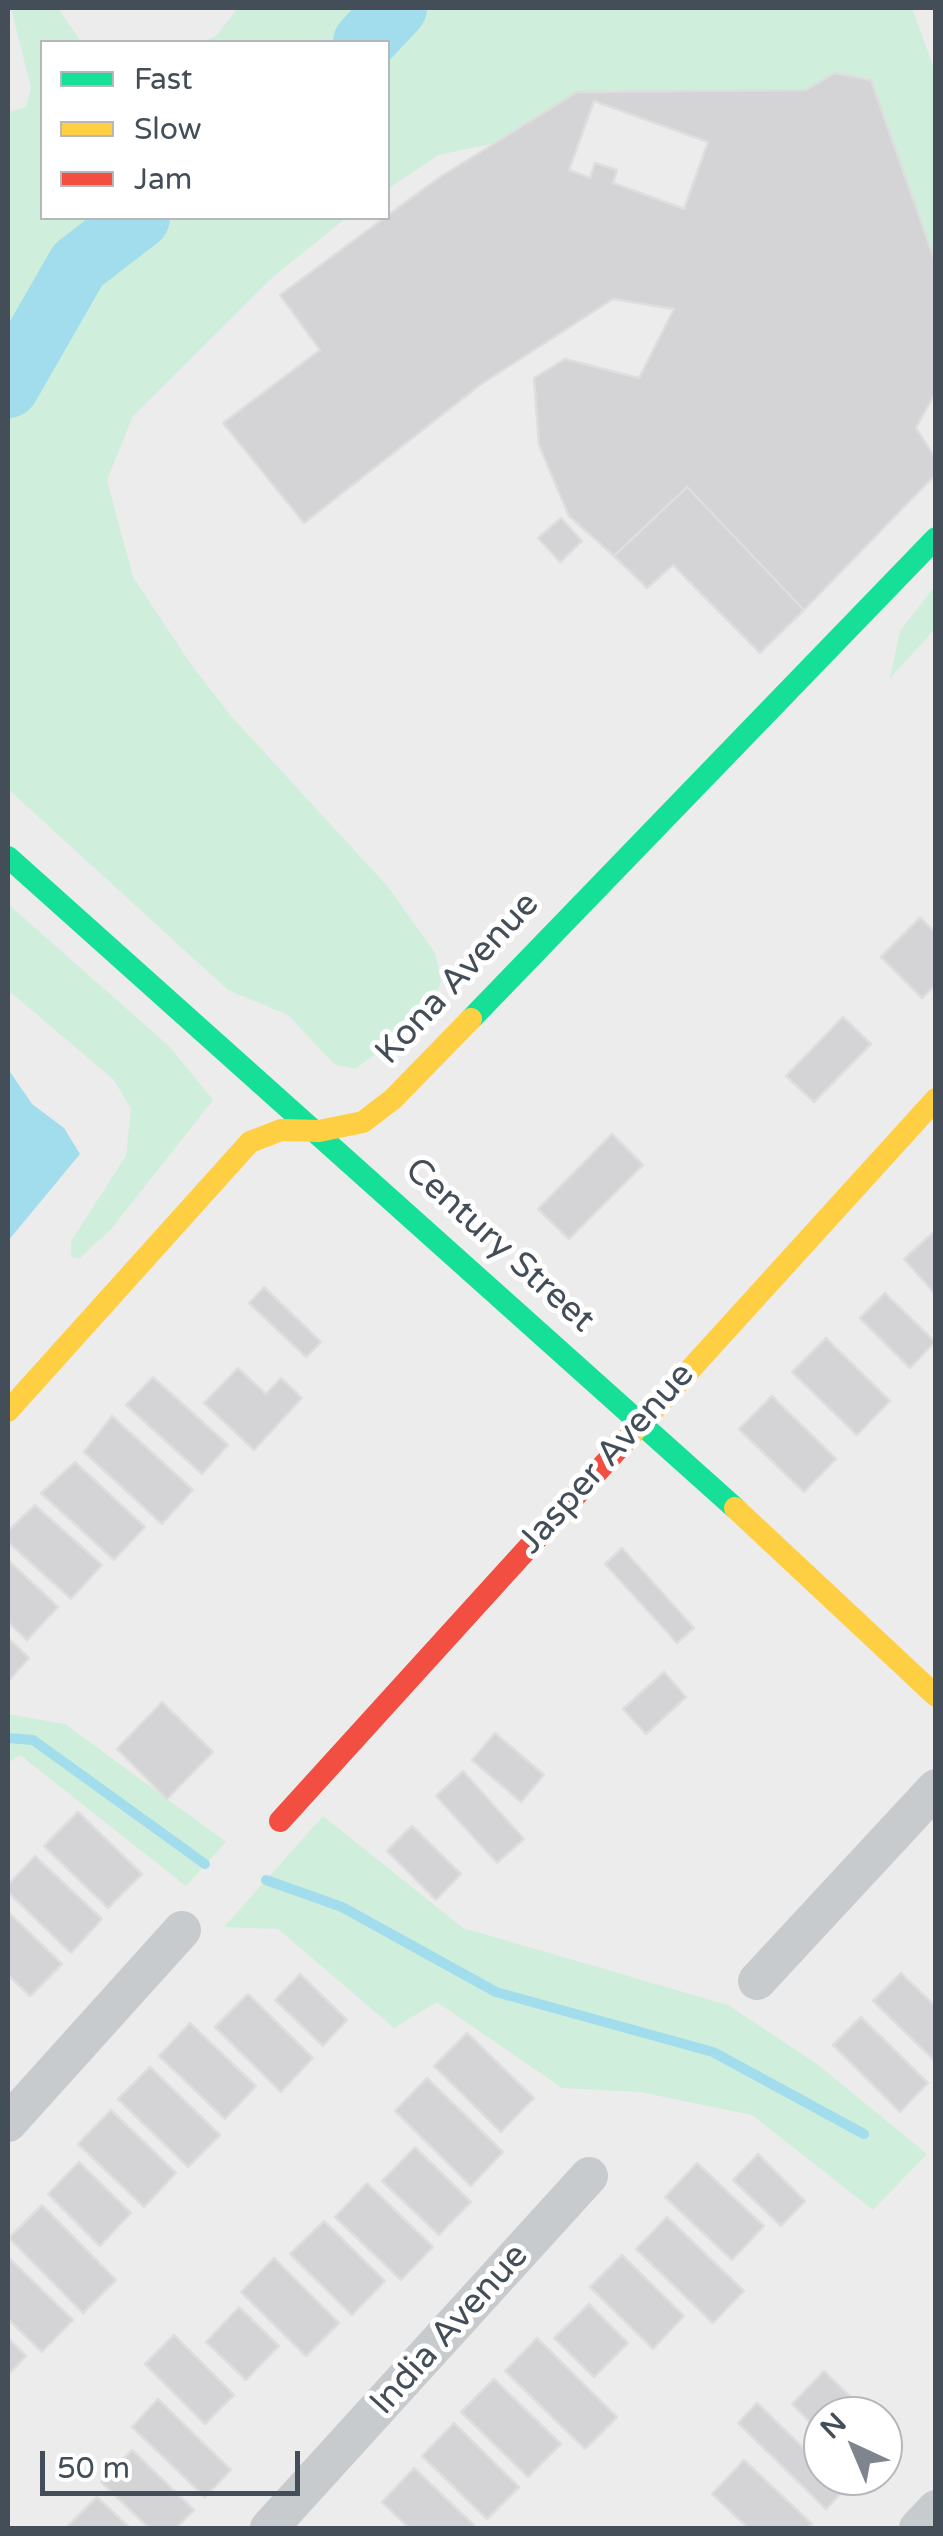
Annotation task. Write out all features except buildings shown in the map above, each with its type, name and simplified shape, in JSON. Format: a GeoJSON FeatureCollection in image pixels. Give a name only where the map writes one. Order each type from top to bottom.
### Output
{"type":"FeatureCollection","features":[{"type":"Feature","properties":{"kind":"street","name":"Kona Avenue"},"geometry":{"type":"LineString","coordinates":[[8,1411],[250,1142],[282,1130],[319,1131],[363,1122],[393,1098],[936,538]]}},
{"type":"Feature","properties":{"kind":"street","name":"Century Street"},"geometry":{"type":"LineString","coordinates":[[8,857],[641,1421],[936,1696]]}},
{"type":"Feature","properties":{"kind":"street","name":"Jasper Avenue"},"geometry":{"type":"LineString","coordinates":[[280,1821],[936,1099]]}},
{"type":"Feature","properties":{"kind":"street"},"geometry":{"type":"LineString","coordinates":[[756,1981],[936,1788]]}},
{"type":"Feature","properties":{"kind":"street"},"geometry":{"type":"LineString","coordinates":[[8,2124],[182,1930]]}},
{"type":"Feature","properties":{"kind":"street","name":"India Avenue"},"geometry":{"type":"LineString","coordinates":[[270,2528],[589,2176]]}},
{"type":"Feature","properties":{"kind":"street"},"geometry":{"type":"LineString","coordinates":[[918,2528],[936,2509]]}},
{"type":"Feature","properties":{"kind":"green space"},"geometry":{"type":"Polygon","coordinates":[[[11,8],[58,8],[80,40],[40,40],[40,220],[344,220],[274,276],[133,416],[107,480],[133,577],[190,663],[231,716],[389,888],[435,953],[441,981],[429,1015],[355,1069],[334,1064],[288,1015],[228,990],[8,789],[8,112],[26,107],[31,88],[11,8]]]}},
{"type":"Feature","properties":{"kind":"green space"},"geometry":{"type":"Polygon","coordinates":[[[238,8],[912,8],[935,71],[935,264],[871,79],[835,73],[806,90],[577,92],[491,144],[438,155],[390,188],[390,40],[207,40],[216,36],[238,8]]]}},
{"type":"Feature","properties":{"kind":"green space"},"geometry":{"type":"Polygon","coordinates":[[[935,586],[935,629],[890,678],[900,631],[935,586]]]}},
{"type":"Feature","properties":{"kind":"green space"},"geometry":{"type":"Polygon","coordinates":[[[8,904],[170,1047],[213,1100],[111,1229],[80,1258],[71,1257],[71,1241],[126,1156],[131,1109],[114,1080],[8,990],[8,904]]]}},
{"type":"Feature","properties":{"kind":"green space"},"geometry":{"type":"Polygon","coordinates":[[[8,1714],[65,1724],[226,1842],[186,1886],[20,1755],[8,1763],[8,1714]]]}},
{"type":"Feature","properties":{"kind":"green space"},"geometry":{"type":"Polygon","coordinates":[[[323,1816],[463,1928],[728,2005],[817,2064],[927,2154],[873,2210],[752,2115],[640,2092],[562,2088],[437,2002],[394,2028],[278,1929],[224,1927],[323,1816]]]}},
{"type":"Feature","properties":{"kind":"water"},"geometry":{"type":"Polygon","coordinates":[[[8,1069],[32,1104],[64,1128],[80,1154],[8,1241],[8,1069]]]}},
{"type":"Feature","properties":{"kind":"waterway"},"geometry":{"type":"LineString","coordinates":[[366,40],[396,8]]}},
{"type":"Feature","properties":{"kind":"waterway"},"geometry":{"type":"LineString","coordinates":[[8,387],[78,265],[136,220]]}},
{"type":"Feature","properties":{"kind":"waterway"},"geometry":{"type":"LineString","coordinates":[[8,1738],[33,1740],[205,1864]]}},
{"type":"Feature","properties":{"kind":"waterway"},"geometry":{"type":"LineString","coordinates":[[266,1880],[342,1907],[496,1992],[713,2052],[864,2134]]}},
{"type":"Feature","properties":{"kind":"traffic: fast"},"geometry":{"type":"LineString","coordinates":[[471,1019],[936,538]]}},
{"type":"Feature","properties":{"kind":"traffic: fast"},"geometry":{"type":"LineString","coordinates":[[8,857],[735,1508]]}},
{"type":"Feature","properties":{"kind":"traffic: slow"},"geometry":{"type":"LineString","coordinates":[[8,1411],[250,1142],[281,1130],[319,1131],[363,1122],[393,1099],[471,1019]]}},
{"type":"Feature","properties":{"kind":"traffic: slow"},"geometry":{"type":"LineString","coordinates":[[628,1438],[936,1099]]}},
{"type":"Feature","properties":{"kind":"traffic: slow"},"geometry":{"type":"LineString","coordinates":[[735,1508],[936,1696]]}},
{"type":"Feature","properties":{"kind":"traffic: jam"},"geometry":{"type":"LineString","coordinates":[[280,1821],[628,1438]]}}]}
